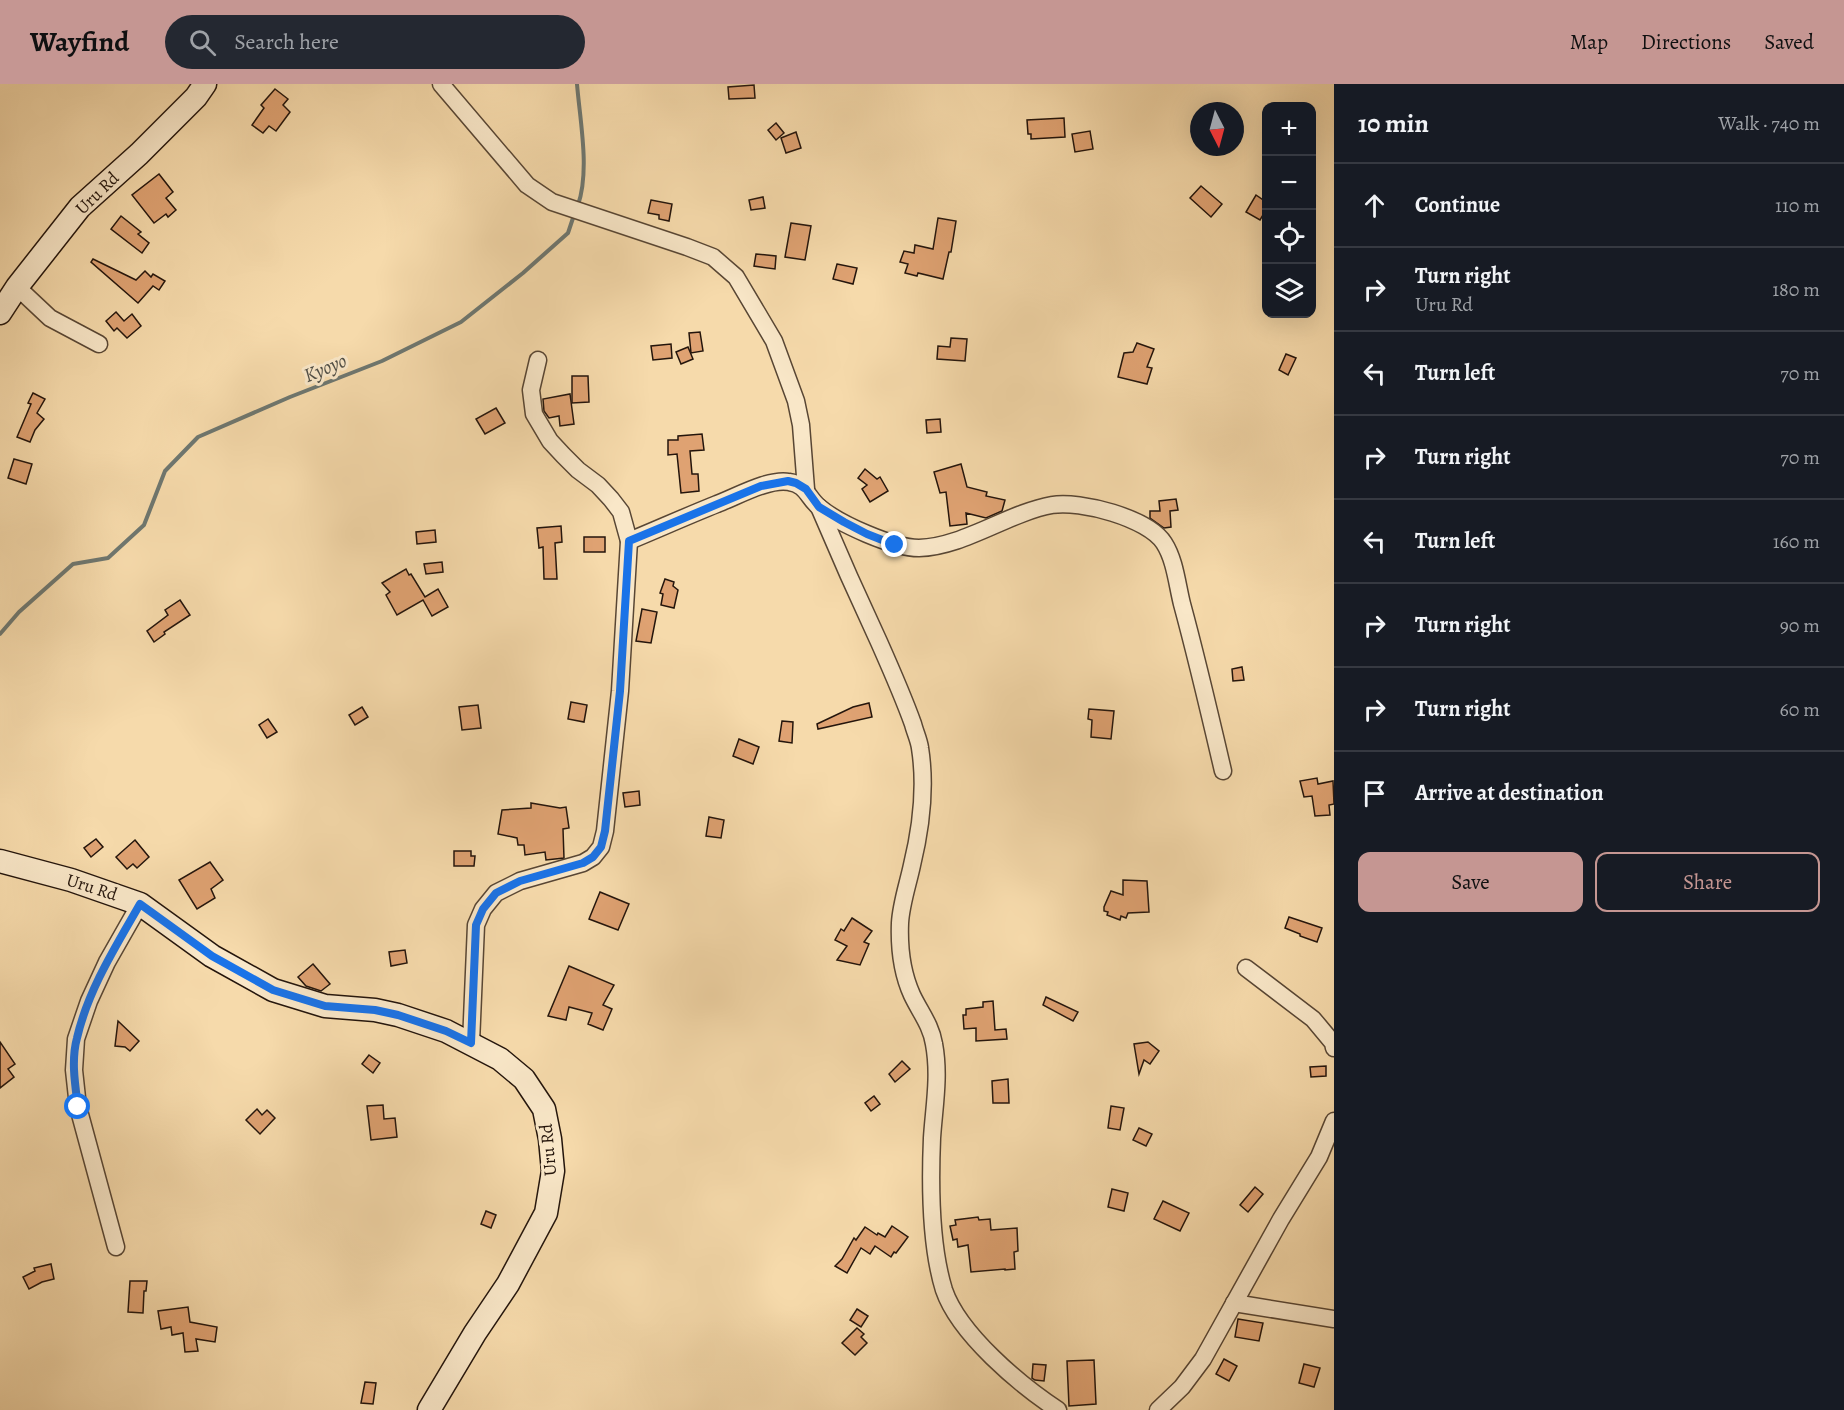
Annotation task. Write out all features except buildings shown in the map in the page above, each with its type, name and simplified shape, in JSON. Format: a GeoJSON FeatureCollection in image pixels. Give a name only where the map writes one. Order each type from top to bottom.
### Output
{"type":"FeatureCollection","features":[{"type":"Feature","properties":{"kind":"street","name":"Uru Rd"},"geometry":{"type":"LineString","coordinates":[[0,313],[16,287],[80,207],[139,154],[196,97],[205,84]]}},
{"type":"Feature","properties":{"kind":"street"},"geometry":{"type":"LineString","coordinates":[[441,84],[527,185],[552,202],[714,257],[736,277],[774,341],[796,401],[801,425],[806,489]]}},
{"type":"Feature","properties":{"kind":"street"},"geometry":{"type":"LineString","coordinates":[[16,287],[50,318],[99,344]]}},
{"type":"Feature","properties":{"kind":"street"},"geometry":{"type":"LineString","coordinates":[[471,1043],[476,925],[483,909],[496,893],[520,881],[583,863],[593,857],[601,847],[605,831],[620,691],[629,541],[621,512],[598,485],[578,470],[550,441],[534,414],[531,390],[538,360]]}},
{"type":"Feature","properties":{"kind":"street"},"geometry":{"type":"LineString","coordinates":[[629,541],[761,486],[788,481],[806,489],[819,507],[890,666],[920,746],[923,776],[920,820],[900,920],[900,946],[903,968],[912,995],[928,1023],[934,1044],[937,1074],[932,1140],[934,1249],[945,1292],[962,1322],[993,1359],[1058,1410]]}},
{"type":"Feature","properties":{"kind":"street"},"geometry":{"type":"LineString","coordinates":[[819,507],[867,534],[895,545],[919,548],[945,544],[1031,511],[1053,505],[1075,504],[1102,508],[1147,529],[1163,542],[1171,560],[1223,771]]}},
{"type":"Feature","properties":{"kind":"street","name":"Uru Rd"},"geometry":{"type":"LineString","coordinates":[[0,861],[71,880],[140,904],[212,956],[273,990],[325,1006],[375,1010],[398,1015],[446,1031],[500,1059],[524,1079],[544,1109],[550,1139],[553,1171],[546,1214],[508,1284],[475,1333],[429,1410]]}},
{"type":"Feature","properties":{"kind":"street"},"geometry":{"type":"LineString","coordinates":[[116,1247],[78,1107],[74,1070],[76,1039],[107,962],[140,904]]}},
{"type":"Feature","properties":{"kind":"street"},"geometry":{"type":"LineString","coordinates":[[1246,968],[1312,1019],[1333,1043],[1334,1048]]}},
{"type":"Feature","properties":{"kind":"street"},"geometry":{"type":"LineString","coordinates":[[1158,1410],[1182,1387],[1203,1359],[1281,1219],[1319,1157],[1334,1121]]}},
{"type":"Feature","properties":{"kind":"street"},"geometry":{"type":"LineString","coordinates":[[1234,1303],[1334,1318]]}},
{"type":"Feature","properties":{"kind":"waterway","name":"Kyoyo"},"geometry":{"type":"LineString","coordinates":[[577,84],[584,161],[582,191],[578,205]]}},
{"type":"Feature","properties":{"kind":"waterway","name":"Kyoyo"},"geometry":{"type":"LineString","coordinates":[[0,634],[19,612],[73,564],[108,558],[144,525],[165,471],[198,437],[290,397],[382,361],[461,322],[523,273],[568,233],[574,215]]}},
{"type":"Feature","properties":{"kind":"route"},"geometry":{"type":"LineString","coordinates":[[78,1107],[74,1070],[76,1039],[107,962],[140,904],[212,956],[273,990],[325,1006],[375,1010],[398,1015],[446,1031],[471,1043],[476,925],[483,909],[496,893],[520,881],[583,863],[593,857],[601,847],[605,831],[620,691],[629,541],[761,486],[788,481],[806,489],[819,507],[844,522],[895,545]]}}]}
